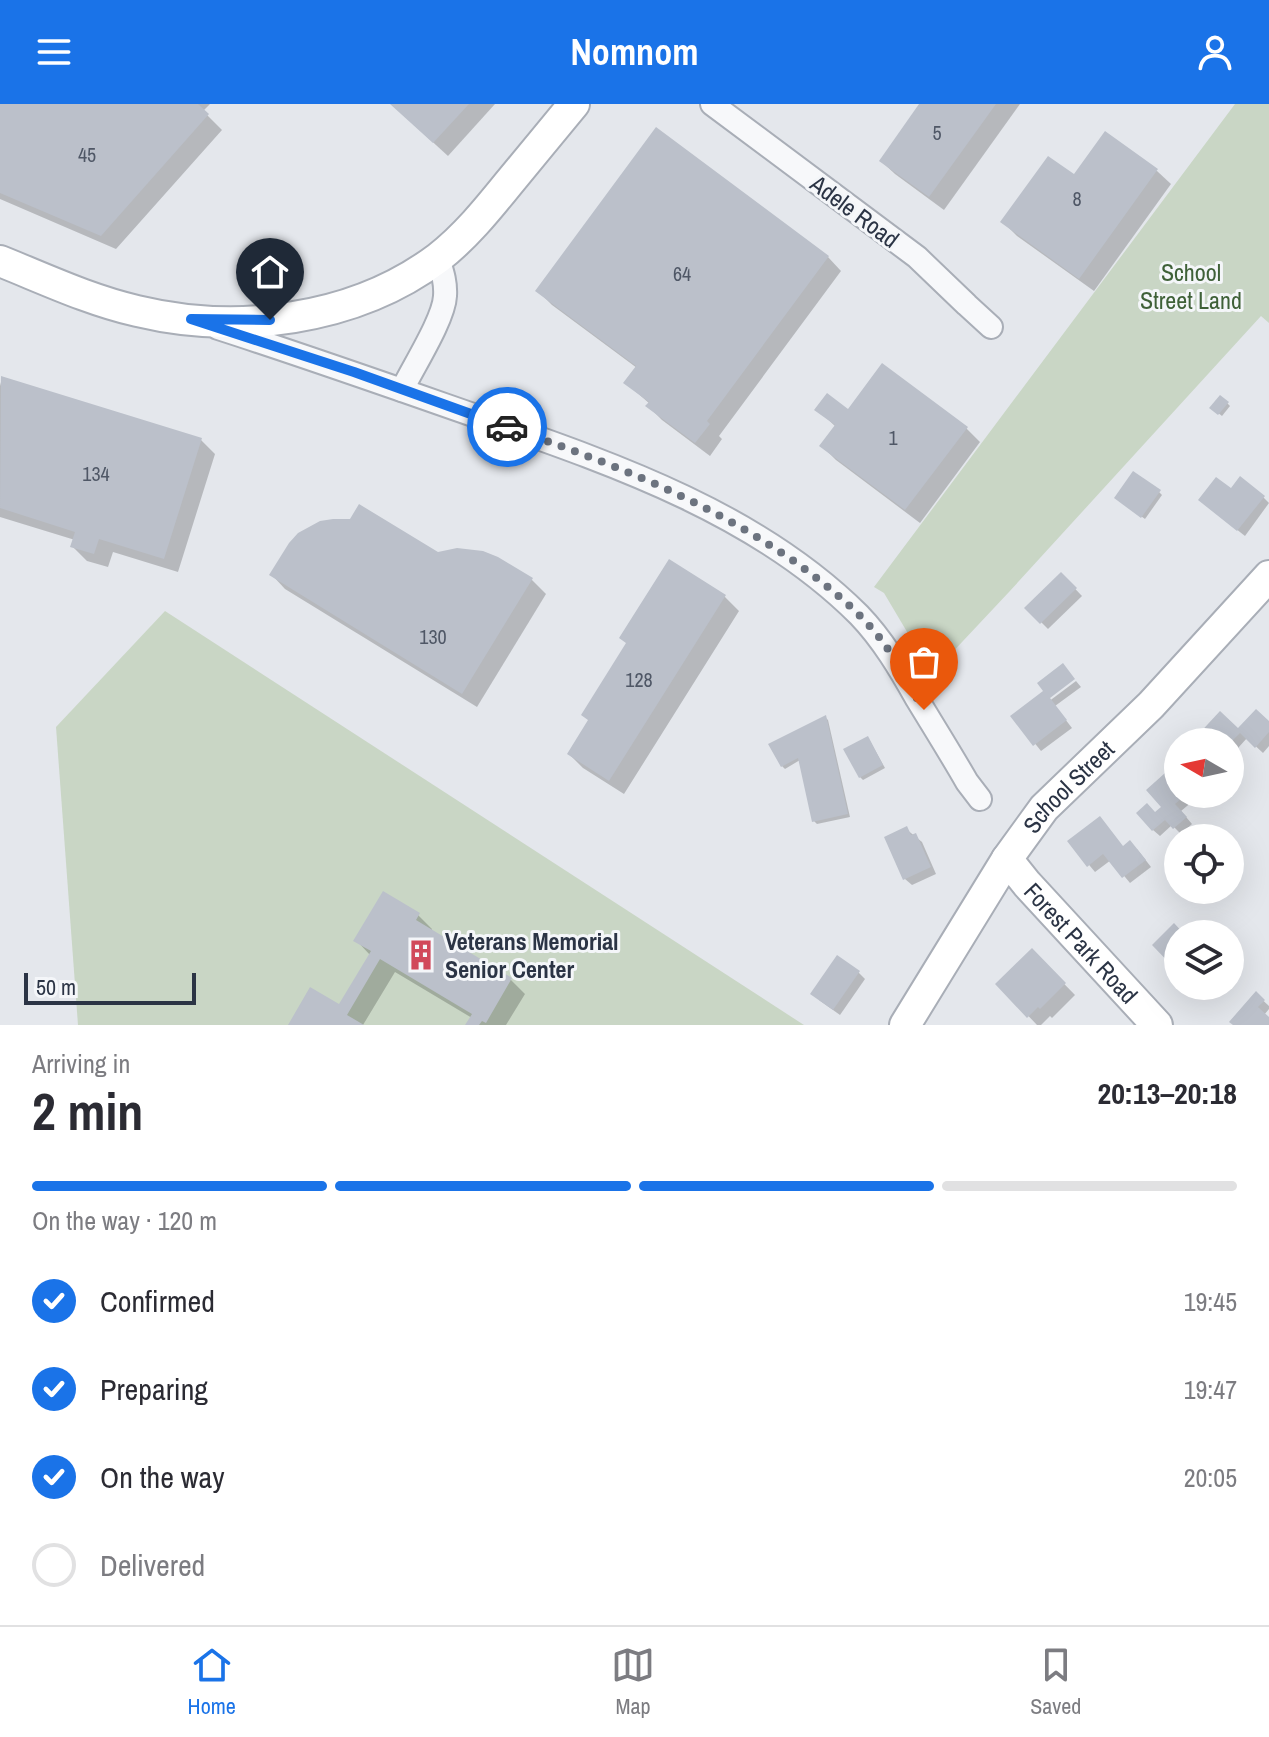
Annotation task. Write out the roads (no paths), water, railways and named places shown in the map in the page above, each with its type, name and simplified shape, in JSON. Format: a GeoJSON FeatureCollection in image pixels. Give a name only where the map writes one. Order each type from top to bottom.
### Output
{"type":"FeatureCollection","features":[{"type":"Feature","properties":{"kind":"street"},"geometry":{"type":"LineString","coordinates":[[0,261],[100,301],[147,313],[191,319],[270,320],[345,306],[403,281],[438,258],[480,218],[574,104]]}},
{"type":"Feature","properties":{"kind":"street","name":"Adele Road"},"geometry":{"type":"LineString","coordinates":[[712,104],[917,257],[991,327]]}},
{"type":"Feature","properties":{"kind":"street"},"geometry":{"type":"LineString","coordinates":[[402,390],[445,299],[445,280],[438,258]]}},
{"type":"Feature","properties":{"kind":"street"},"geometry":{"type":"LineString","coordinates":[[191,319],[354,372],[590,456],[644,478],[758,538],[824,584],[851,607],[882,642],[980,799]]}},
{"type":"Feature","properties":{"kind":"street","name":"School Street"},"geometry":{"type":"LineString","coordinates":[[905,1025],[1007,859],[1044,808],[1151,705],[1269,576]]}},
{"type":"Feature","properties":{"kind":"street","name":"Forest Park Road"},"geometry":{"type":"LineString","coordinates":[[1007,859],[1157,1025]]}},
{"type":"Feature","properties":{"kind":"place","name":"Veterans Memorial Senior Center"},"geometry":{"type":"Point","coordinates":[421,955]}},
{"type":"Feature","properties":{"kind":"park label","name":"School Street Land"},"geometry":{"type":"Point","coordinates":[1191,286]}}]}
